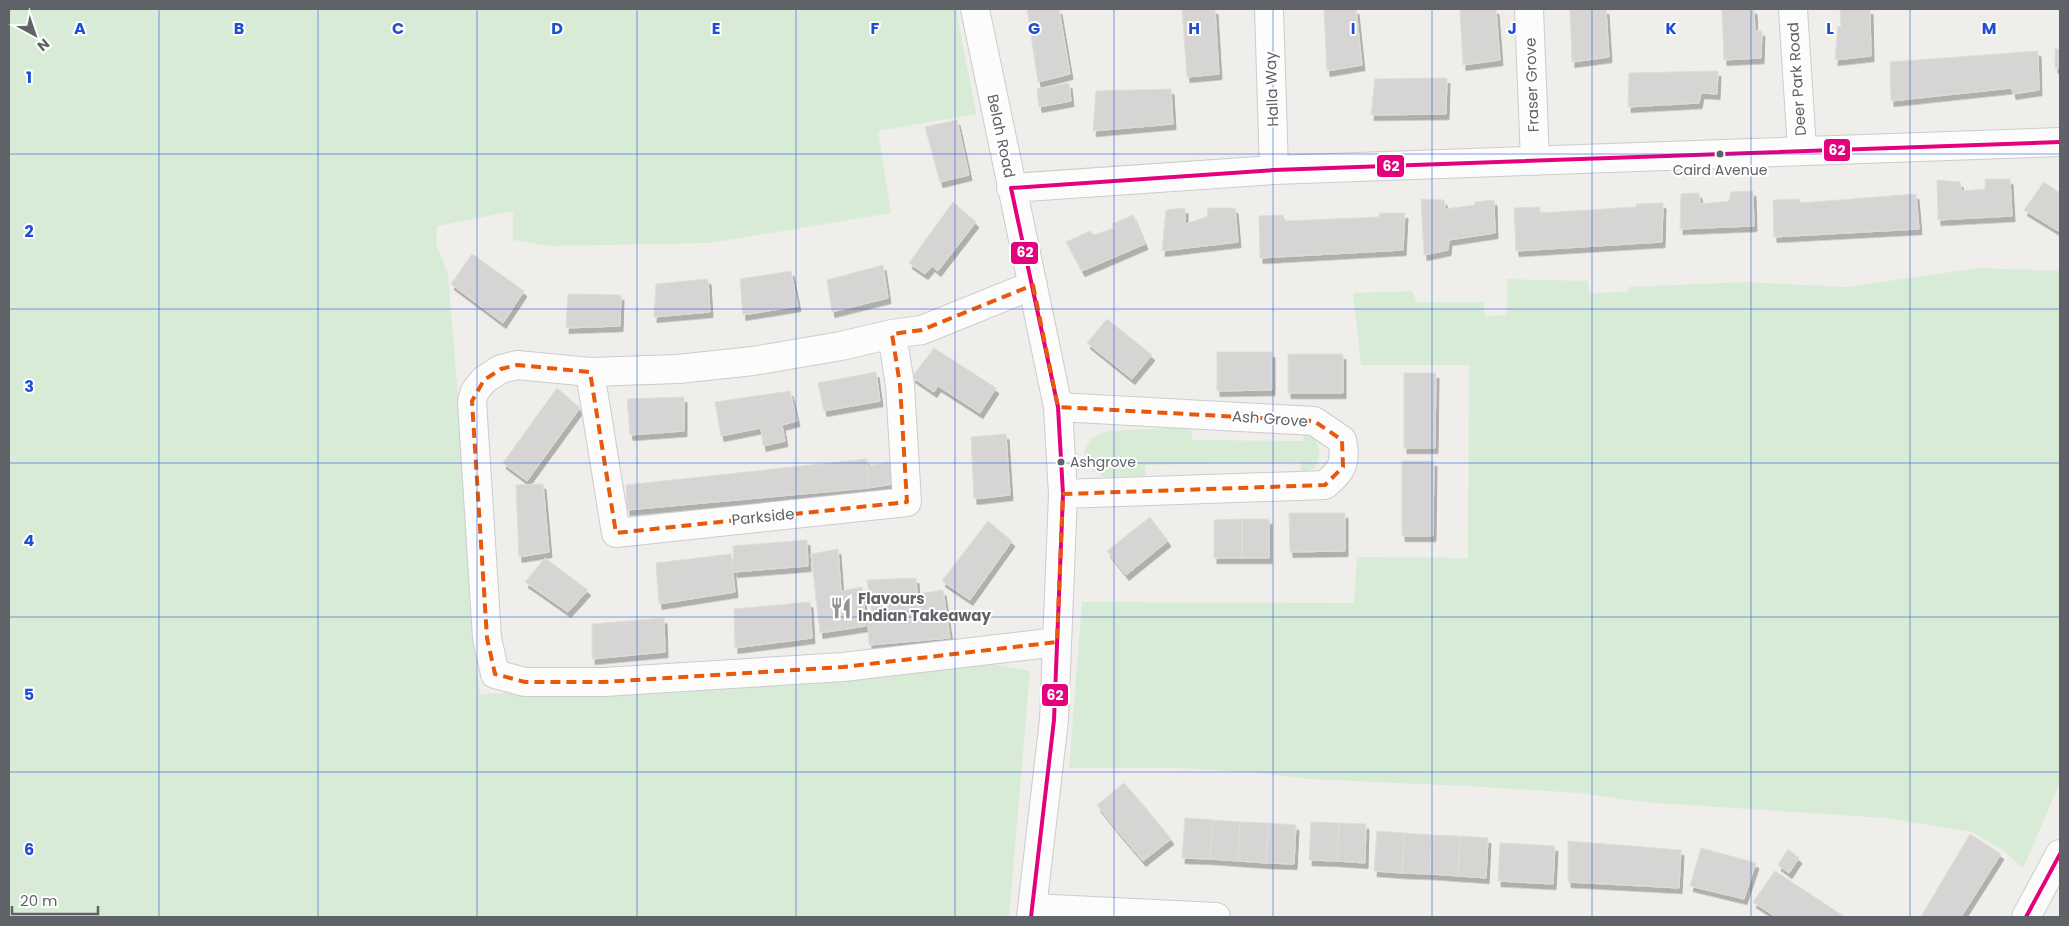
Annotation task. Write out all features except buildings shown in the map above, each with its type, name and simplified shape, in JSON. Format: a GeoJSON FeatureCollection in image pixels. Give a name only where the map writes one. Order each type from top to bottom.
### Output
{"type":"FeatureCollection","features":[{"type":"Feature","properties":{"kind":"street","name":"Belah Road"},"geometry":{"type":"LineString","coordinates":[[975,9],[1058,407],[1063,494],[1054,720],[1032,912]]}},
{"type":"Feature","properties":{"kind":"street","name":"Halla Way"},"geometry":{"type":"LineString","coordinates":[[1269,9],[1274,170]]}},
{"type":"Feature","properties":{"kind":"street","name":"Fraser Grove"},"geometry":{"type":"LineString","coordinates":[[1529,9],[1535,161]]}},
{"type":"Feature","properties":{"kind":"street","name":"Deer Park Road"},"geometry":{"type":"LineString","coordinates":[[1793,9],[1802,150]]}},
{"type":"Feature","properties":{"kind":"street"},"geometry":{"type":"LineString","coordinates":[[1011,188],[1274,170],[2060,142]]}},
{"type":"Feature","properties":{"kind":"street"},"geometry":{"type":"LineString","coordinates":[[1033,285],[922,330],[753,361],[678,369],[590,372],[517,365],[501,369],[484,380],[475,391],[472,401],[487,638],[495,674],[525,682],[604,682],[843,667],[1057,642]]}},
{"type":"Feature","properties":{"kind":"street","name":"Parkside"},"geometry":{"type":"LineString","coordinates":[[590,372],[616,533],[907,502],[900,385],[892,334]]}},
{"type":"Feature","properties":{"kind":"street","name":"Ash Grove"},"geometry":{"type":"LineString","coordinates":[[1058,407],[1314,421],[1342,440],[1345,453],[1343,467],[1325,485],[1063,494]]}},
{"type":"Feature","properties":{"kind":"street"},"geometry":{"type":"LineString","coordinates":[[2026,917],[2060,854]]}},
{"type":"Feature","properties":{"kind":"street"},"geometry":{"type":"LineString","coordinates":[[1032,912],[1216,917]]}},
{"type":"Feature","properties":{"kind":"highlighted area"},"geometry":{"type":"Polygon","coordinates":[[[1033,285],[1058,407],[1314,421],[1342,440],[1343,467],[1325,485],[1063,494],[1057,642],[843,667],[604,682],[525,682],[495,674],[487,638],[472,401],[484,380],[501,369],[517,365],[590,372],[616,533],[907,502],[900,385],[892,334],[922,330],[1033,285]]]}},
{"type":"Feature","properties":{"kind":"green space"},"geometry":{"type":"Polygon","coordinates":[[[9,9],[956,9],[976,114],[878,131],[891,213],[710,243],[549,246],[513,240],[513,211],[437,226],[436,244],[448,275],[459,408],[471,628],[480,694],[690,687],[987,663],[1030,671],[1009,917],[9,917],[9,9]]]}},
{"type":"Feature","properties":{"kind":"green space"},"geometry":{"type":"Polygon","coordinates":[[[1979,268],[2060,271],[2060,782],[2023,868],[2003,850],[1972,832],[1886,818],[1642,802],[1579,793],[1307,779],[1261,773],[1180,768],[1069,768],[1082,602],[1354,603],[1357,557],[1468,558],[1469,365],[1361,365],[1353,293],[1413,291],[1416,302],[1483,302],[1485,316],[1507,315],[1507,279],[1588,281],[1589,293],[1628,292],[1629,287],[1745,282],[1846,287],[1979,268]]]}},
{"type":"Feature","properties":{"kind":"green space"},"geometry":{"type":"Polygon","coordinates":[[[1191,427],[1192,440],[1303,441],[1304,431],[1317,443],[1319,456],[1315,468],[1301,474],[1301,462],[1145,465],[1146,476],[1105,477],[1090,469],[1084,452],[1091,438],[1108,431],[1191,427]]]}},
{"type":"Feature","properties":{"kind":"transit line","name":"62"},"geometry":{"type":"LineString","coordinates":[[1031,917],[1054,720],[1063,494],[1058,407],[1011,188],[1274,170],[2060,142]]}},
{"type":"Feature","properties":{"kind":"transit line","name":"62"},"geometry":{"type":"LineString","coordinates":[[2026,917],[2060,854]]}},
{"type":"Feature","properties":{"kind":"place","name":"Caird Avenue"},"geometry":{"type":"Point","coordinates":[1720,154]}},
{"type":"Feature","properties":{"kind":"place","name":"Ashgrove"},"geometry":{"type":"Point","coordinates":[1061,462]}},
{"type":"Feature","properties":{"kind":"place","name":"Flavours Indian Takeaway"},"geometry":{"type":"Point","coordinates":[841,608]}}]}
